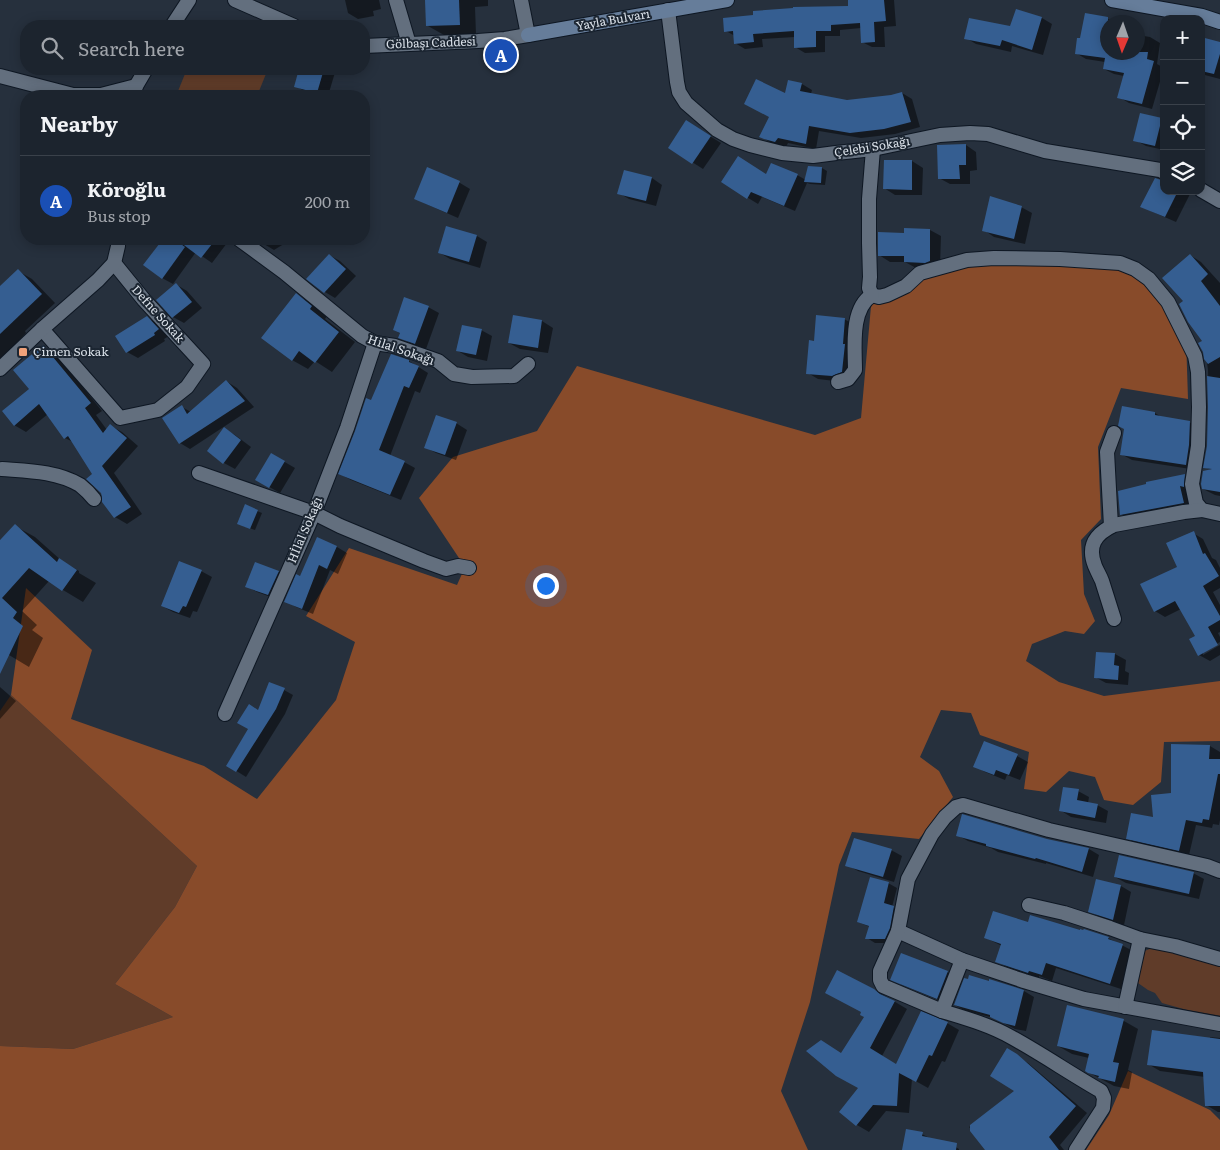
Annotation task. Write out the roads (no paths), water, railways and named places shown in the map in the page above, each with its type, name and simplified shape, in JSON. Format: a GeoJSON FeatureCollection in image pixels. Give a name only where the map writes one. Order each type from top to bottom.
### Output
{"type":"FeatureCollection","features":[{"type":"Feature","properties":{"kind":"main road","name":"Yayla Bulvarı"},"geometry":{"type":"LineString","coordinates":[[528,35],[728,0]]}},
{"type":"Feature","properties":{"kind":"main road"},"geometry":{"type":"LineString","coordinates":[[1112,0],[1202,16],[1220,22]]}},
{"type":"Feature","properties":{"kind":"street"},"geometry":{"type":"LineString","coordinates":[[176,20],[189,0]]}},
{"type":"Feature","properties":{"kind":"street"},"geometry":{"type":"LineString","coordinates":[[235,0],[280,20]]}},
{"type":"Feature","properties":{"kind":"street"},"geometry":{"type":"LineString","coordinates":[[396,0],[409,44]]}},
{"type":"Feature","properties":{"kind":"street"},"geometry":{"type":"LineString","coordinates":[[521,0],[528,35]]}},
{"type":"Feature","properties":{"kind":"street","name":"Çelebi Sokağı"},"geometry":{"type":"LineString","coordinates":[[668,10],[679,92],[686,103],[717,130],[733,139],[750,145],[782,153],[813,156],[873,149],[940,135],[988,134],[1046,151],[1160,170]]}},
{"type":"Feature","properties":{"kind":"street","name":"Gölbaşı Caddesi"},"geometry":{"type":"LineString","coordinates":[[370,46],[478,42],[528,35]]}},
{"type":"Feature","properties":{"kind":"street"},"geometry":{"type":"LineString","coordinates":[[136,90],[143,75]]}},
{"type":"Feature","properties":{"kind":"street"},"geometry":{"type":"LineString","coordinates":[[0,76],[57,90]]}},
{"type":"Feature","properties":{"kind":"street"},"geometry":{"type":"LineString","coordinates":[[872,295],[869,288],[868,199],[873,149]]}},
{"type":"Feature","properties":{"kind":"street"},"geometry":{"type":"LineString","coordinates":[[1205,192],[1220,201]]}},
{"type":"Feature","properties":{"kind":"street"},"geometry":{"type":"LineString","coordinates":[[0,369],[98,280],[114,263],[118,245]]}},
{"type":"Feature","properties":{"kind":"street","name":"Hilal Sokağı"},"geometry":{"type":"LineString","coordinates":[[247,245],[284,272],[362,336],[374,343],[395,346],[438,362],[454,374],[472,377],[514,376],[528,364]]}},
{"type":"Feature","properties":{"kind":"street"},"geometry":{"type":"LineString","coordinates":[[838,382],[848,379],[855,370],[854,337],[858,316],[866,299],[872,295],[879,297],[887,295],[906,286],[920,273],[967,260],[994,258],[1060,259],[1120,264],[1134,269],[1149,279],[1168,302],[1195,356],[1198,372],[1199,407],[1198,446],[1192,484],[1196,503],[1202,510]]}},
{"type":"Feature","properties":{"kind":"street","name":"Defne Sokak"},"geometry":{"type":"LineString","coordinates":[[42,329],[120,418],[158,410],[187,387],[203,364],[144,300],[114,263]]}},
{"type":"Feature","properties":{"kind":"street","name":"Hİlal Sokağı"},"geometry":{"type":"LineString","coordinates":[[225,714],[314,513],[347,428],[374,343]]}},
{"type":"Feature","properties":{"kind":"street"},"geometry":{"type":"LineString","coordinates":[[1111,526],[1107,452],[1114,433]]}},
{"type":"Feature","properties":{"kind":"street"},"geometry":{"type":"LineString","coordinates":[[1,468],[61,476],[81,486],[94,499]]}},
{"type":"Feature","properties":{"kind":"street"},"geometry":{"type":"LineString","coordinates":[[199,473],[314,513],[424,562],[446,569],[458,566],[469,568]]}},
{"type":"Feature","properties":{"kind":"street"},"geometry":{"type":"LineString","coordinates":[[1114,619],[1092,557],[1092,546],[1095,538],[1111,526],[1202,510],[1220,514]]}},
{"type":"Feature","properties":{"kind":"street"},"geometry":{"type":"LineString","coordinates":[[1076,1150],[1103,1108],[1104,1098],[1101,1090],[1010,1036],[942,1011],[883,986],[880,980],[880,971],[898,931],[908,879],[932,834],[945,817],[956,807],[963,805],[1049,830],[1207,866],[1220,871]]}},
{"type":"Feature","properties":{"kind":"street"},"geometry":{"type":"LineString","coordinates":[[1029,905],[1064,913],[1140,939],[1175,946],[1220,959]]}},
{"type":"Feature","properties":{"kind":"street"},"geometry":{"type":"LineString","coordinates":[[898,931],[962,960],[1084,999],[1220,1024]]}},
{"type":"Feature","properties":{"kind":"street"},"geometry":{"type":"LineString","coordinates":[[1125,1006],[1140,939]]}},
{"type":"Feature","properties":{"kind":"street"},"geometry":{"type":"LineString","coordinates":[[942,1011],[962,960]]}},
{"type":"Feature","properties":{"kind":"place","name":"Köroğlu"},"geometry":{"type":"Point","coordinates":[501,55]}},
{"type":"Feature","properties":{"kind":"place","name":"Çimen Sokak"},"geometry":{"type":"Point","coordinates":[23,352]}}]}
